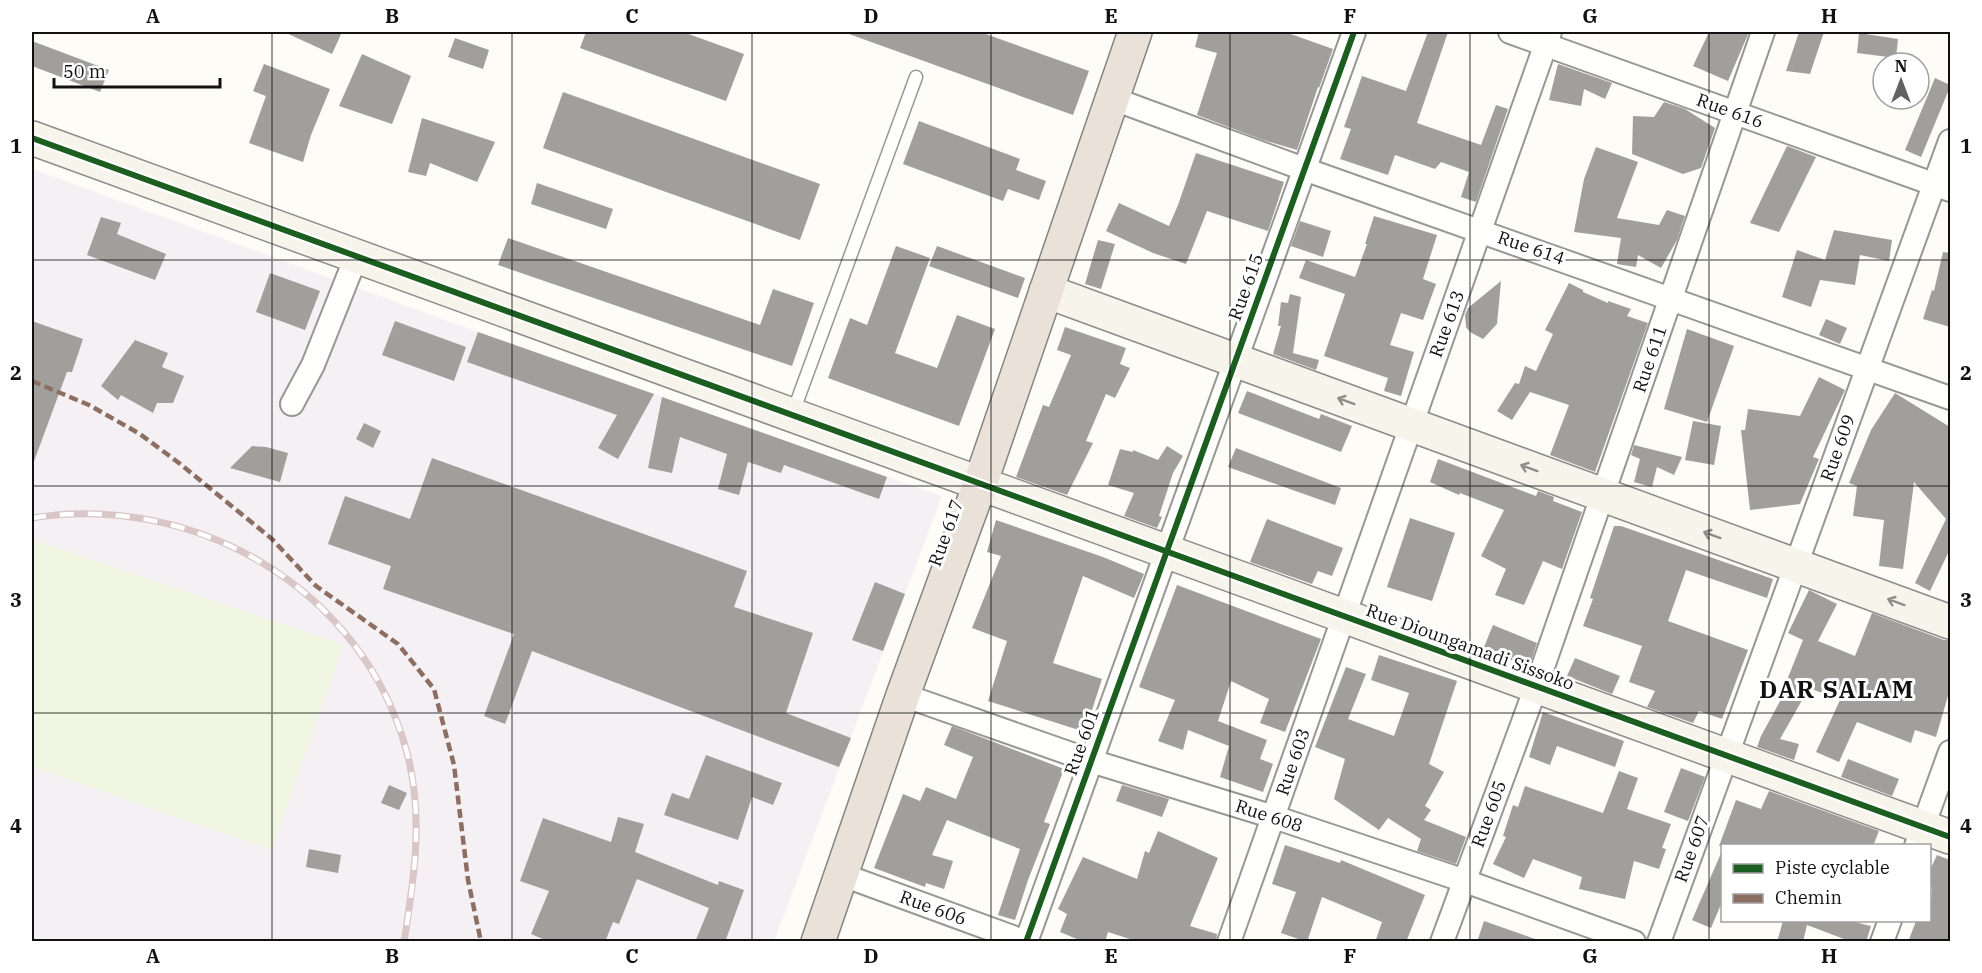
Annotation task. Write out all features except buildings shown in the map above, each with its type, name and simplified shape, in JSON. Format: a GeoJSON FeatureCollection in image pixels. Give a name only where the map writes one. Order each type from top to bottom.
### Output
{"type":"FeatureCollection","features":[{"type":"Feature","properties":{"kind":"highway","name":"Rue 617"},"geometry":{"type":"LineString","coordinates":[[818,942],[840,873],[980,484],[1135,32]]}},
{"type":"Feature","properties":{"kind":"street","name":"Rue 615"},"geometry":{"type":"LineString","coordinates":[[1166,552],[1354,32]]}},
{"type":"Feature","properties":{"kind":"street","name":"Rue 616"},"geometry":{"type":"LineString","coordinates":[[1510,32],[1548,38],[1735,112],[1942,187]]}},
{"type":"Feature","properties":{"kind":"street","name":"Rue 611"},"geometry":{"type":"LineString","coordinates":[[1536,687],[1763,32]]}},
{"type":"Feature","properties":{"kind":"street","name":"Rue 613"},"geometry":{"type":"LineString","coordinates":[[1344,617],[1548,38]]}},
{"type":"Feature","properties":{"kind":"street","name":"Rue 614"},"geometry":{"type":"LineString","coordinates":[[1111,98],[1304,169],[1671,297],[1950,398]]}},
{"type":"Feature","properties":{"kind":"street","name":"Rue Dioungamadi Sissoko"},"geometry":{"type":"LineString","coordinates":[[32,138],[1726,756],[1930,837]]}},
{"type":"Feature","properties":{"kind":"street","name":"Rue 609"},"geometry":{"type":"LineString","coordinates":[[1726,756],[1868,367],[1942,187],[1950,141]]}},
{"type":"Feature","properties":{"kind":"street"},"geometry":{"type":"LineString","coordinates":[[292,404],[313,365],[356,257]]}},
{"type":"Feature","properties":{"kind":"street"},"geometry":{"type":"LineString","coordinates":[[1046,291],[1950,622]]}},
{"type":"Feature","properties":{"kind":"street","name":"Rue 601"},"geometry":{"type":"LineString","coordinates":[[1026,942],[1166,552]]}},
{"type":"Feature","properties":{"kind":"street","name":"Rue 603"},"geometry":{"type":"LineString","coordinates":[[1229,942],[1344,617]]}},
{"type":"Feature","properties":{"kind":"street","name":"Rue 605"},"geometry":{"type":"LineString","coordinates":[[1442,942],[1536,687]]}},
{"type":"Feature","properties":{"kind":"street","name":"Rue 608"},"geometry":{"type":"LineString","coordinates":[[903,696],[1091,761],[1274,817],[1465,880],[1634,942]]}},
{"type":"Feature","properties":{"kind":"street"},"geometry":{"type":"LineString","coordinates":[[1930,837],[1950,752]]}},
{"type":"Feature","properties":{"kind":"street","name":"Rue 607"},"geometry":{"type":"LineString","coordinates":[[1659,942],[1726,756]]}},
{"type":"Feature","properties":{"kind":"street","name":"Rue 606"},"geometry":{"type":"LineString","coordinates":[[840,873],[1026,942]]}},
{"type":"Feature","properties":{"kind":"street"},"geometry":{"type":"LineString","coordinates":[[1882,942],[1890,922]]}},
{"type":"Feature","properties":{"kind":"lane"},"geometry":{"type":"LineString","coordinates":[[792,416],[916,77]]}},
{"type":"Feature","properties":{"kind":"shaded area"},"geometry":{"type":"Polygon","coordinates":[[[32,169],[478,332],[942,496],[774,941],[32,941],[32,169]]]}},
{"type":"Feature","properties":{"kind":"green space"},"geometry":{"type":"Polygon","coordinates":[[[32,539],[343,645],[272,850],[32,767],[32,539]]]}},
{"type":"Feature","properties":{"kind":"railway"},"geometry":{"type":"LineString","coordinates":[[32,518],[93,514],[153,521],[211,538],[264,564],[312,600],[353,643],[385,695],[407,753],[412,777],[416,848],[404,942]]}},
{"type":"Feature","properties":{"kind":"marked path"},"geometry":{"type":"LineString","coordinates":[[32,381],[89,405],[140,434],[272,539],[316,586],[398,644],[434,689],[454,765],[468,880],[481,942]]}},
{"type":"Feature","properties":{"kind":"cycle path"},"geometry":{"type":"LineString","coordinates":[[1026,942],[1354,32]]}},
{"type":"Feature","properties":{"kind":"cycle path"},"geometry":{"type":"LineString","coordinates":[[32,138],[1950,837]]}},
{"type":"Feature","properties":{"kind":"district","name":"DAR SALAM"},"geometry":{"type":"Point","coordinates":[1837,690]}}]}
